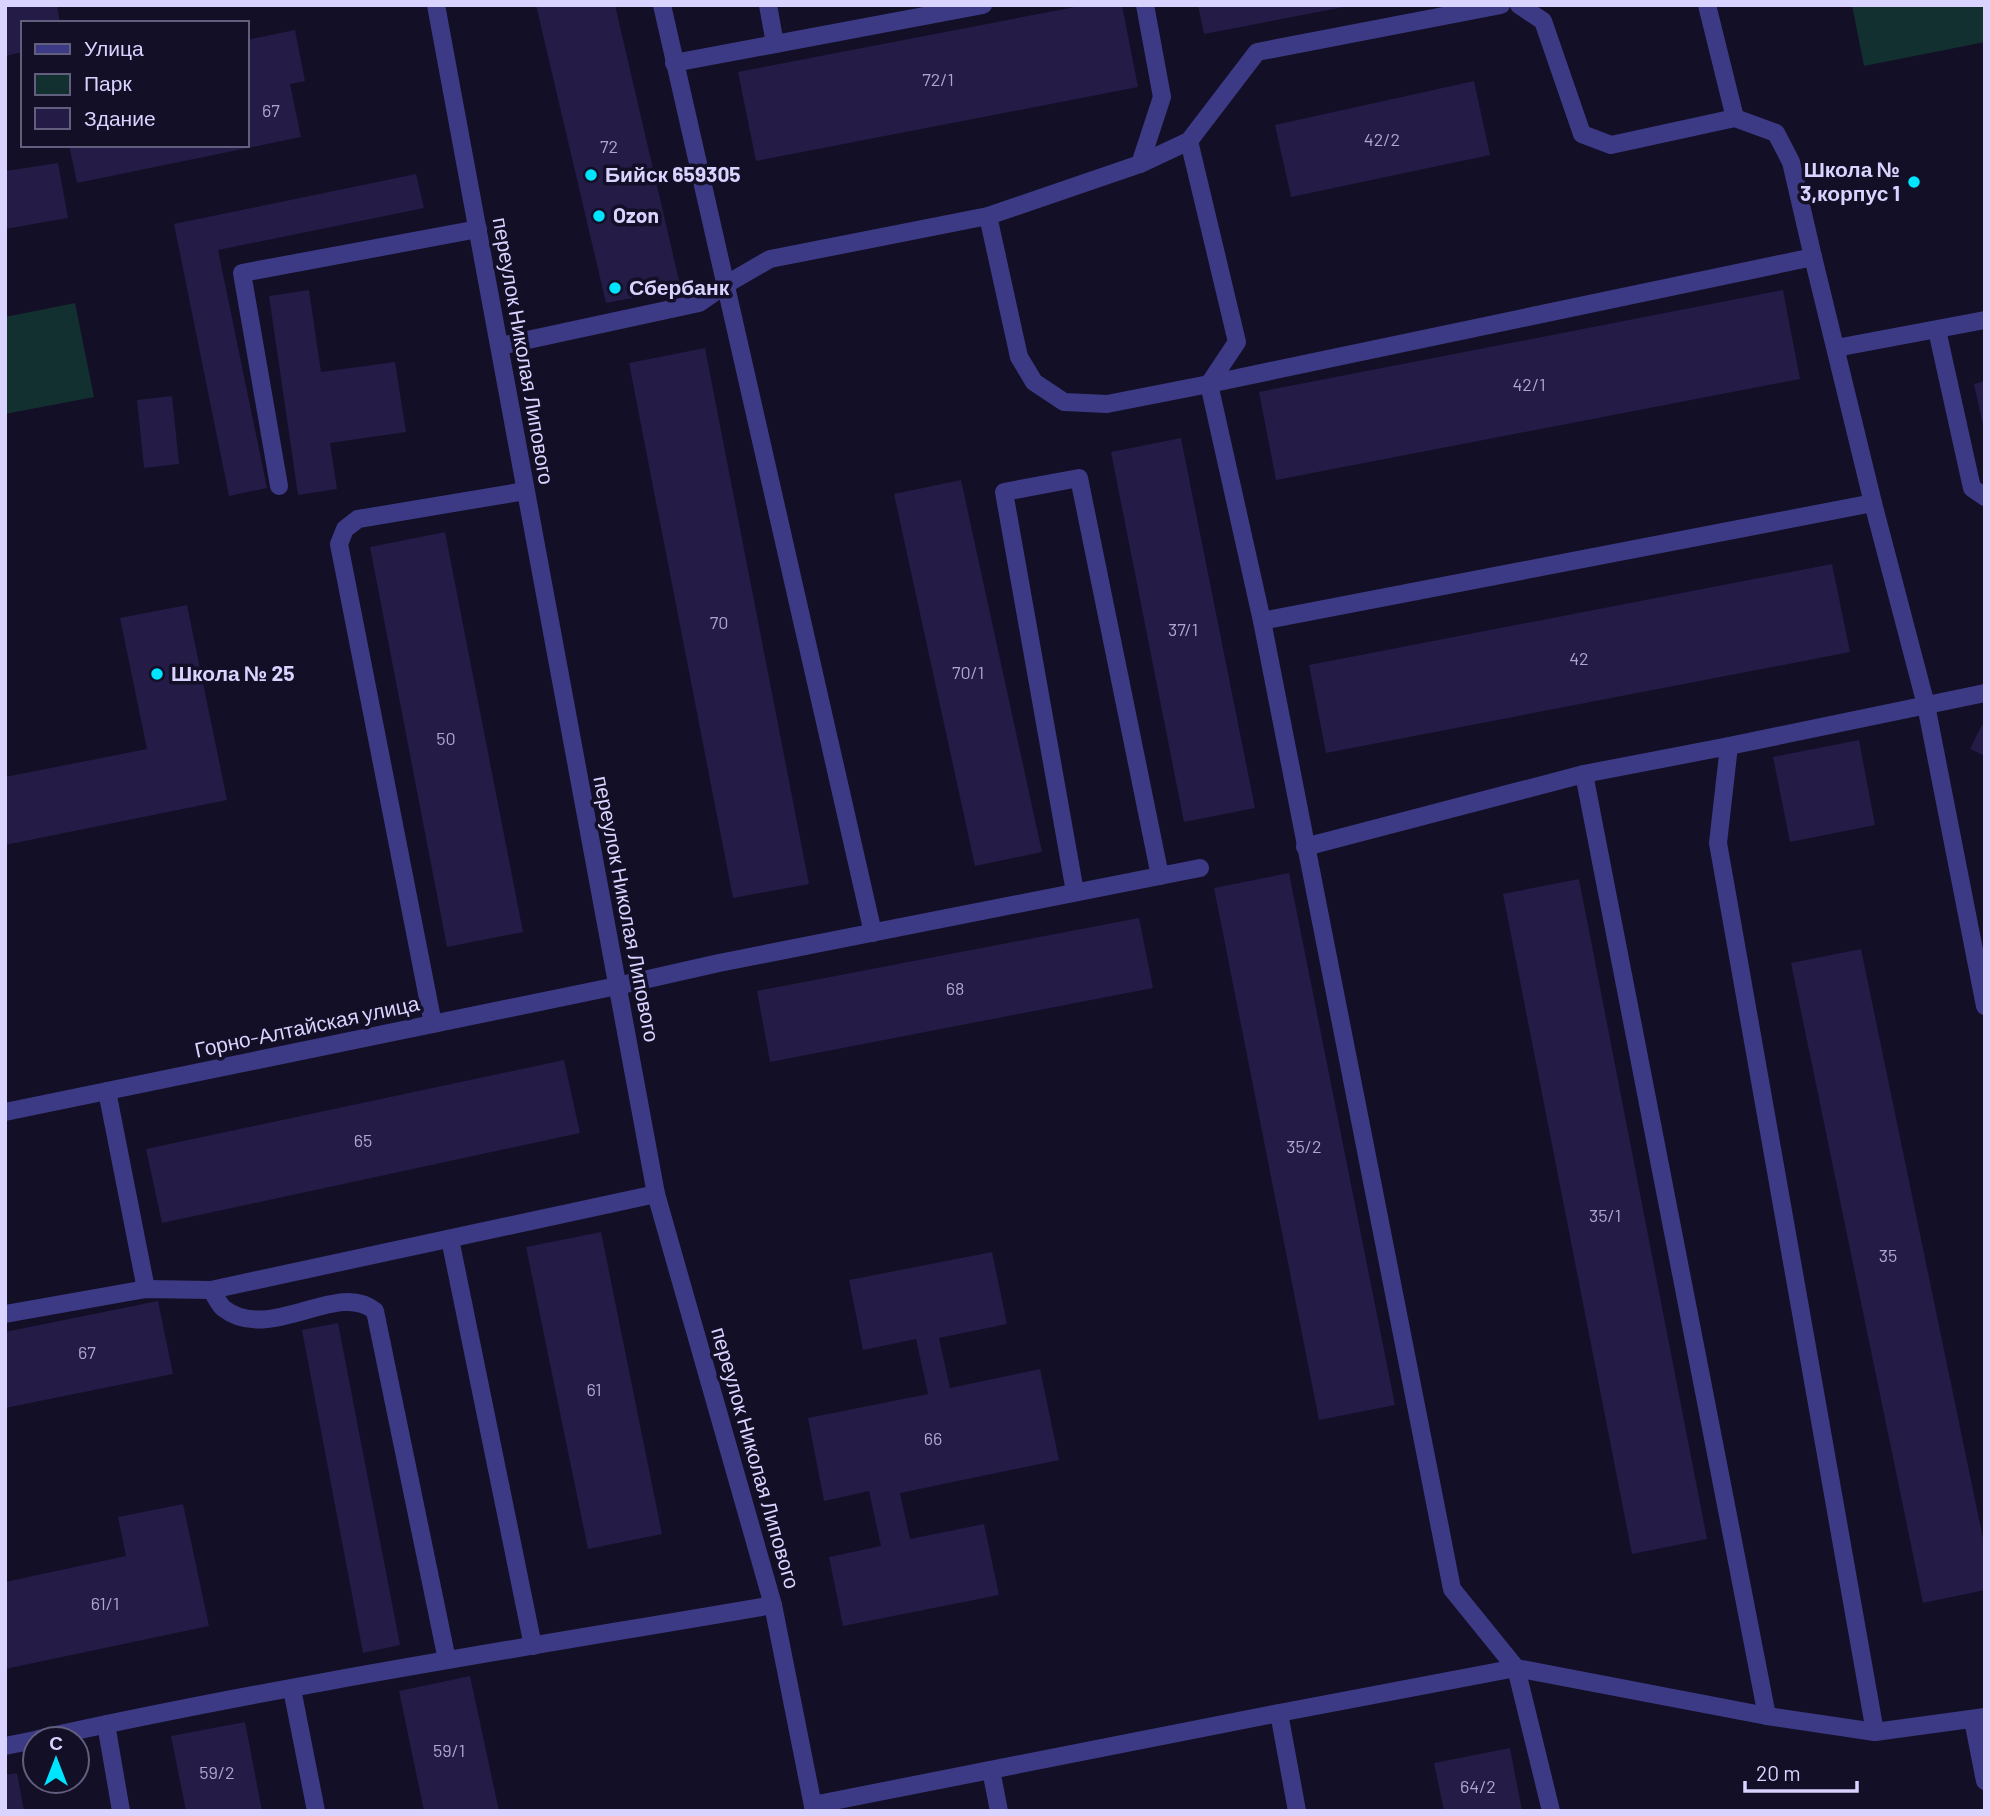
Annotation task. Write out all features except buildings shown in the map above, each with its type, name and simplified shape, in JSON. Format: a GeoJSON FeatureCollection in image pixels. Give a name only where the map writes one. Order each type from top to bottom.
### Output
{"type":"FeatureCollection","features":[{"type":"Feature","properties":{"kind":"street","name":"переулок Николая Липового"},"geometry":{"type":"LineString","coordinates":[[436,5],[656,1194],[773,1605],[814,1808]]}},
{"type":"Feature","properties":{"kind":"street"},"geometry":{"type":"LineString","coordinates":[[662,5],[873,933]]}},
{"type":"Feature","properties":{"kind":"street"},"geometry":{"type":"LineString","coordinates":[[768,5],[775,44]]}},
{"type":"Feature","properties":{"kind":"street"},"geometry":{"type":"LineString","coordinates":[[674,63],[983,5]]}},
{"type":"Feature","properties":{"kind":"street"},"geometry":{"type":"LineString","coordinates":[[1140,164],[1162,97],[1145,5]]}},
{"type":"Feature","properties":{"kind":"street"},"geometry":{"type":"LineString","coordinates":[[500,346],[699,303],[770,258],[988,216],[1140,164],[1189,141],[1257,52],[1502,5]]}},
{"type":"Feature","properties":{"kind":"street"},"geometry":{"type":"LineString","coordinates":[[1519,5],[1543,21],[1583,134],[1611,145],[1735,118],[1776,133],[1791,162],[1873,503],[1926,705],[1985,1006]]}},
{"type":"Feature","properties":{"kind":"street"},"geometry":{"type":"LineString","coordinates":[[1707,5],[1735,118]]}},
{"type":"Feature","properties":{"kind":"street"},"geometry":{"type":"LineString","coordinates":[[1189,141],[1237,342],[1209,384],[1262,621],[1452,1589],[1516,1668],[1551,1811]]}},
{"type":"Feature","properties":{"kind":"street"},"geometry":{"type":"LineString","coordinates":[[988,216],[1019,357],[1034,382],[1064,402],[1107,404],[1813,257]]}},
{"type":"Feature","properties":{"kind":"street"},"geometry":{"type":"LineString","coordinates":[[279,486],[242,274],[478,229]]}},
{"type":"Feature","properties":{"kind":"street"},"geometry":{"type":"LineString","coordinates":[[1836,348],[1985,320]]}},
{"type":"Feature","properties":{"kind":"street"},"geometry":{"type":"LineString","coordinates":[[1937,330],[1972,488],[1985,497]]}},
{"type":"Feature","properties":{"kind":"street"},"geometry":{"type":"LineString","coordinates":[[1075,892],[1004,492],[1079,478],[1160,876]]}},
{"type":"Feature","properties":{"kind":"street"},"geometry":{"type":"LineString","coordinates":[[433,1024],[339,544],[345,529],[358,519],[525,491]]}},
{"type":"Feature","properties":{"kind":"street"},"geometry":{"type":"LineString","coordinates":[[1262,621],[1873,503]]}},
{"type":"Feature","properties":{"kind":"street"},"geometry":{"type":"LineString","coordinates":[[1305,847],[1584,774],[1985,693]]}},
{"type":"Feature","properties":{"kind":"street"},"geometry":{"type":"LineString","coordinates":[[1729,746],[1718,843],[1875,1732]]}},
{"type":"Feature","properties":{"kind":"street"},"geometry":{"type":"LineString","coordinates":[[1584,774],[1767,1716]]}},
{"type":"Feature","properties":{"kind":"street","name":"Горно-Алтайская улица"},"geometry":{"type":"LineString","coordinates":[[5,1112],[719,963],[1200,868]]}},
{"type":"Feature","properties":{"kind":"street"},"geometry":{"type":"LineString","coordinates":[[107,1091],[146,1289]]}},
{"type":"Feature","properties":{"kind":"street"},"geometry":{"type":"LineString","coordinates":[[5,1314],[146,1289],[211,1290],[656,1194]]}},
{"type":"Feature","properties":{"kind":"street"},"geometry":{"type":"LineString","coordinates":[[450,1238],[533,1646]]}},
{"type":"Feature","properties":{"kind":"street"},"geometry":{"type":"LineString","coordinates":[[211,1290],[222,1307],[251,1320],[270,1320],[349,1301],[366,1303],[375,1311],[447,1660]]}},
{"type":"Feature","properties":{"kind":"street"},"geometry":{"type":"LineString","coordinates":[[91,1727],[447,1660],[773,1605]]}},
{"type":"Feature","properties":{"kind":"street"},"geometry":{"type":"LineString","coordinates":[[814,1808],[991,1770],[1516,1668],[1767,1716],[1875,1732],[1979,1719],[1985,1782]]}},
{"type":"Feature","properties":{"kind":"street"},"geometry":{"type":"LineString","coordinates":[[292,1689],[316,1811]]}},
{"type":"Feature","properties":{"kind":"street"},"geometry":{"type":"LineString","coordinates":[[1279,1713],[1297,1811]]}},
{"type":"Feature","properties":{"kind":"street"},"geometry":{"type":"LineString","coordinates":[[106,1724],[121,1811]]}},
{"type":"Feature","properties":{"kind":"street"},"geometry":{"type":"LineString","coordinates":[[991,1770],[999,1811]]}},
{"type":"Feature","properties":{"kind":"green space"},"geometry":{"type":"Polygon","coordinates":[[[1852,5],[1985,5],[1985,42],[1864,66],[1852,5]]]}},
{"type":"Feature","properties":{"kind":"green space"},"geometry":{"type":"Polygon","coordinates":[[[75,303],[94,397],[5,414],[5,317],[75,303]]]}},
{"type":"Feature","properties":{"kind":"place","name":"Бийск 659305"},"geometry":{"type":"Point","coordinates":[591,175]}},
{"type":"Feature","properties":{"kind":"place","name":"Школа № 3,корпус 1"},"geometry":{"type":"Point","coordinates":[1914,182]}},
{"type":"Feature","properties":{"kind":"place","name":"Ozon"},"geometry":{"type":"Point","coordinates":[599,216]}},
{"type":"Feature","properties":{"kind":"place","name":"Сбербанк"},"geometry":{"type":"Point","coordinates":[615,288]}},
{"type":"Feature","properties":{"kind":"place","name":"Школа № 25"},"geometry":{"type":"Point","coordinates":[157,674]}}]}
